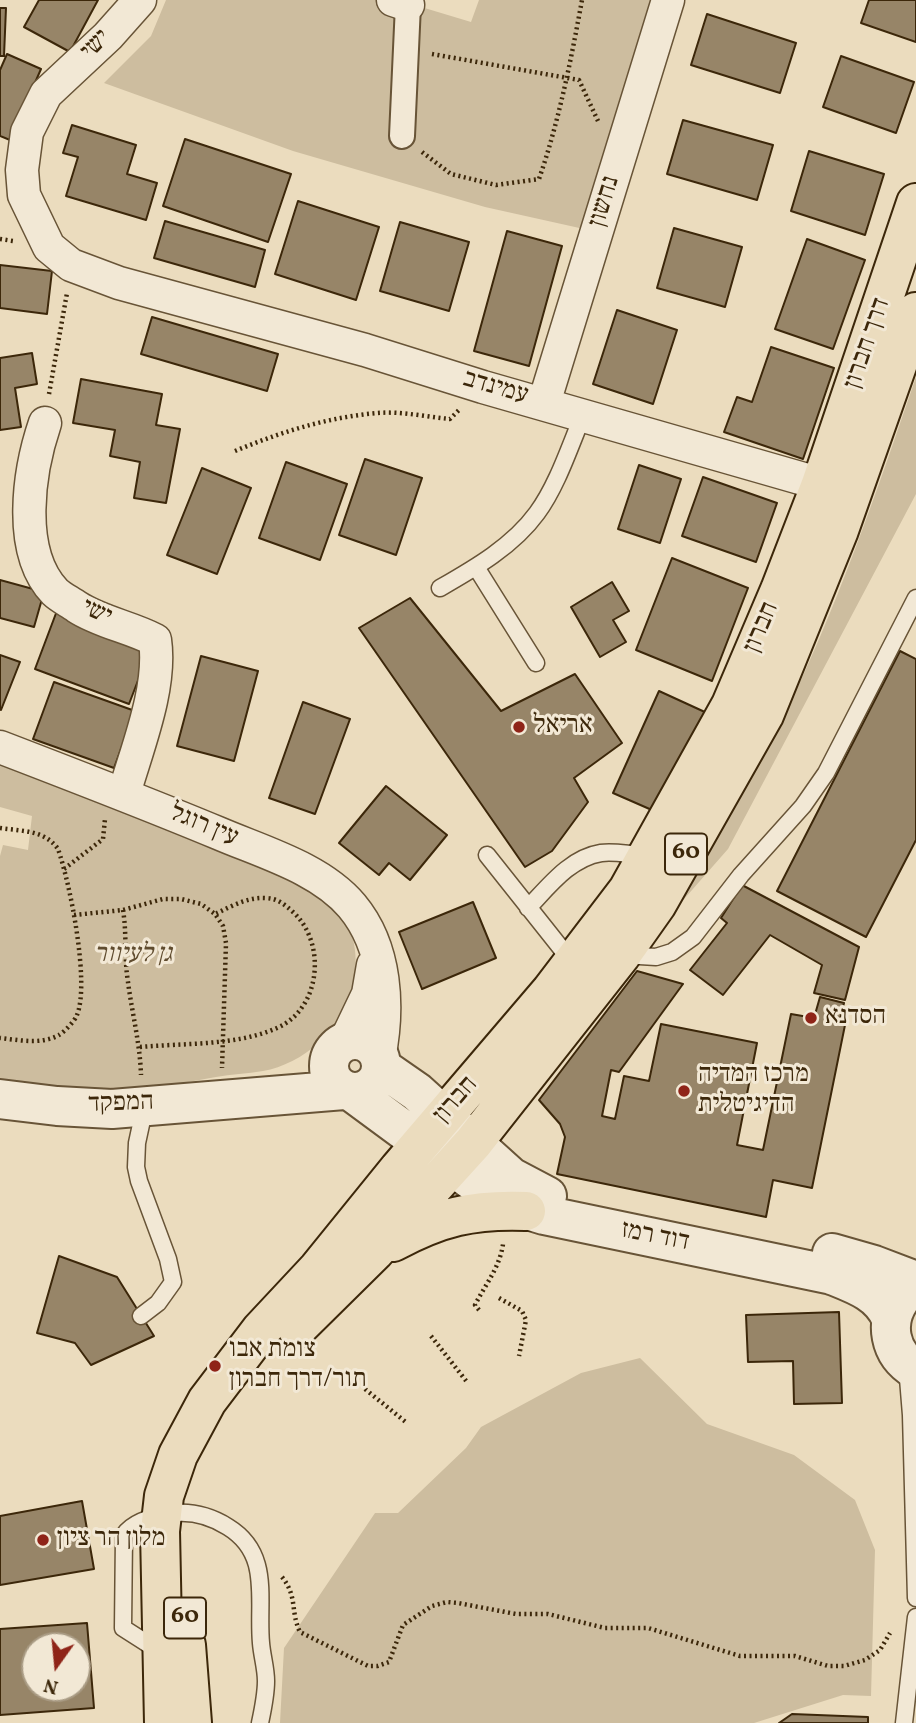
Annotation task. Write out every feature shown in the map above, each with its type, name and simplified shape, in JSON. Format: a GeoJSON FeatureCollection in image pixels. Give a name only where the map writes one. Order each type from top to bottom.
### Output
{"type":"FeatureCollection","features":[{"type":"Feature","properties":{"kind":"highway","name":"דרך חברון"},"geometry":{"type":"LineString","coordinates":[[821,484],[916,203]]}},
{"type":"Feature","properties":{"kind":"highway","name":"דרך חברון"},"geometry":{"type":"LineString","coordinates":[[839,530],[916,312]]}},
{"type":"Feature","properties":{"kind":"highway","name":"חברון"},"geometry":{"type":"LineString","coordinates":[[171,1723],[187,1664],[183,1560],[174,1514],[164,1496],[178,1455],[207,1401],[261,1330],[318,1269],[573,964],[628,890],[731,705],[821,484]]}},
{"type":"Feature","properties":{"kind":"highway","name":"חברון"},"geometry":{"type":"LineString","coordinates":[[171,1723],[161,1653],[174,1514],[193,1489],[205,1456],[230,1411],[254,1376],[300,1324],[375,1251],[462,1155],[621,955],[657,904],[764,715],[839,530]]}},
{"type":"Feature","properties":{"kind":"highway"},"geometry":{"type":"LineString","coordinates":[[375,1251],[424,1226],[449,1217],[494,1209],[526,1210]]}},
{"type":"Feature","properties":{"kind":"street","name":"נחשון"},"geometry":{"type":"LineString","coordinates":[[544,403],[668,0]]}},
{"type":"Feature","properties":{"kind":"street","name":"ישי"},"geometry":{"type":"LineString","coordinates":[[120,283],[71,265],[48,247],[24,195],[22,170],[27,132],[46,94],[73,70],[135,2]]}},
{"type":"Feature","properties":{"kind":"street"},"geometry":{"type":"LineString","coordinates":[[400,3],[405,50],[402,136]]}},
{"type":"Feature","properties":{"kind":"street","name":"עמינדב"},"geometry":{"type":"LineString","coordinates":[[120,283],[365,350],[483,387],[821,484]]}},
{"type":"Feature","properties":{"kind":"street","name":"ישי"},"geometry":{"type":"LineString","coordinates":[[45,423],[31,474],[28,527],[40,569],[55,592],[79,609],[155,640],[158,658],[148,710],[124,794]]}},
{"type":"Feature","properties":{"kind":"street"},"geometry":{"type":"LineString","coordinates":[[821,484],[832,502],[839,530]]}},
{"type":"Feature","properties":{"kind":"street","name":"עין רוגל"},"geometry":{"type":"LineString","coordinates":[[0,747],[124,794],[310,874],[336,891],[352,906],[365,925],[381,972],[385,1029],[380,1063]]}},
{"type":"Feature","properties":{"kind":"street"},"geometry":{"type":"LineString","coordinates":[[374,949],[368,994],[342,1071],[433,1130]]}},
{"type":"Feature","properties":{"kind":"street"},"geometry":{"type":"LineString","coordinates":[[380,1063],[417,1092],[433,1130]]}},
{"type":"Feature","properties":{"kind":"street","name":"המפקד"},"geometry":{"type":"LineString","coordinates":[[0,1099],[112,1109],[143,1095],[243,1097],[297,1080],[342,1071],[369,1088],[379,1075],[380,1063]]}},
{"type":"Feature","properties":{"kind":"street","name":"דוד רמז"},"geometry":{"type":"LineString","coordinates":[[433,1130],[462,1155],[493,1196],[526,1210],[832,1275],[872,1293],[887,1308],[891,1318]]}},
{"type":"Feature","properties":{"kind":"street","name":"דוד רמז"},"geometry":{"type":"LineString","coordinates":[[462,1155],[551,1197],[821,1251],[874,1265],[916,1284]]}},
{"type":"Feature","properties":{"kind":"street"},"geometry":{"type":"LineString","coordinates":[[911,1366],[894,1346],[890,1332],[891,1318],[901,1298],[916,1284]]}},
{"type":"Feature","properties":{"kind":"lane"},"geometry":{"type":"LineString","coordinates":[[440,587],[476,567],[515,538],[538,512],[583,415]]}},
{"type":"Feature","properties":{"kind":"lane"},"geometry":{"type":"LineString","coordinates":[[476,567],[536,663]]}},
{"type":"Feature","properties":{"kind":"lane"},"geometry":{"type":"LineString","coordinates":[[621,955],[656,957],[672,952],[693,937],[741,875],[803,806],[826,773],[916,598]]}},
{"type":"Feature","properties":{"kind":"lane"},"geometry":{"type":"LineString","coordinates":[[528,908],[563,872],[583,859],[602,853],[647,855]]}},
{"type":"Feature","properties":{"kind":"lane"},"geometry":{"type":"LineString","coordinates":[[487,855],[573,964]]}},
{"type":"Feature","properties":{"kind":"lane"},"geometry":{"type":"LineString","coordinates":[[141,1316],[158,1303],[173,1282],[168,1259],[136,1167],[143,1095]]}},
{"type":"Feature","properties":{"kind":"lane"},"geometry":{"type":"LineString","coordinates":[[911,1366],[916,1598]]}},
{"type":"Feature","properties":{"kind":"lane"},"geometry":{"type":"LineString","coordinates":[[174,1514],[215,1520],[234,1530],[251,1548],[257,1560],[260,1576],[261,1644],[266,1677],[260,1723]]}},
{"type":"Feature","properties":{"kind":"lane"},"geometry":{"type":"LineString","coordinates":[[904,1723],[916,1618]]}},
{"type":"Feature","properties":{"kind":"path"},"geometry":{"type":"LineString","coordinates":[[402,136],[451,174],[496,185],[539,179],[566,78],[582,0]]}},
{"type":"Feature","properties":{"kind":"path"},"geometry":{"type":"LineString","coordinates":[[405,50],[579,80],[618,163]]}},
{"type":"Feature","properties":{"kind":"path"},"geometry":{"type":"LineString","coordinates":[[45,423],[71,265]]}},
{"type":"Feature","properties":{"kind":"path"},"geometry":{"type":"LineString","coordinates":[[235,451],[311,424],[380,413],[450,419],[483,387]]}},
{"type":"Feature","properties":{"kind":"path"},"geometry":{"type":"LineString","coordinates":[[0,828],[36,832],[46,837],[58,849],[74,915],[82,988],[77,1017],[59,1035],[36,1041],[0,1038]]}},
{"type":"Feature","properties":{"kind":"path"},"geometry":{"type":"LineString","coordinates":[[64,869],[103,839]]}},
{"type":"Feature","properties":{"kind":"path"},"geometry":{"type":"LineString","coordinates":[[215,914],[263,897],[271,891]]}},
{"type":"Feature","properties":{"kind":"path"},"geometry":{"type":"LineString","coordinates":[[281,893],[283,903]]}},
{"type":"Feature","properties":{"kind":"path"},"geometry":{"type":"LineString","coordinates":[[140,1047],[254,1035],[278,1028],[295,1018],[305,1005],[312,987],[315,948],[309,932],[297,916],[283,903],[263,897]]}},
{"type":"Feature","properties":{"kind":"path"},"geometry":{"type":"LineString","coordinates":[[74,915],[123,910],[163,899],[181,899],[201,904],[215,914],[223,926],[226,943],[223,1060]]}},
{"type":"Feature","properties":{"kind":"path"},"geometry":{"type":"LineString","coordinates":[[123,910],[127,935],[127,979],[140,1047],[143,1095]]}},
{"type":"Feature","properties":{"kind":"path"},"geometry":{"type":"LineString","coordinates":[[126,948],[164,955]]}},
{"type":"Feature","properties":{"kind":"path"},"geometry":{"type":"LineString","coordinates":[[479,1310],[475,1305],[501,1260],[503,1247]]}},
{"type":"Feature","properties":{"kind":"path"},"geometry":{"type":"LineString","coordinates":[[499,1298],[522,1311],[526,1320],[519,1356]]}},
{"type":"Feature","properties":{"kind":"path"},"geometry":{"type":"LineString","coordinates":[[431,1336],[467,1382]]}},
{"type":"Feature","properties":{"kind":"path"},"geometry":{"type":"LineString","coordinates":[[365,1389],[407,1423]]}},
{"type":"Feature","properties":{"kind":"path"},"geometry":{"type":"LineString","coordinates":[[292,1589],[295,1622],[300,1632],[368,1666],[389,1662],[399,1631],[410,1619],[432,1606],[447,1602],[516,1614],[548,1614],[605,1628],[648,1629],[740,1656],[795,1656],[828,1666],[844,1666],[865,1660],[880,1650]]}},
{"type":"Feature","properties":{"kind":"green space"},"geometry":{"type":"Polygon","coordinates":[[[166,0],[398,0],[471,22],[479,0],[656,0],[584,229],[485,207],[293,151],[104,83],[151,36],[166,0]]]}},
{"type":"Feature","properties":{"kind":"green space"},"geometry":{"type":"Polygon","coordinates":[[[916,377],[916,494],[728,849],[649,939],[751,778],[801,680],[854,552],[916,377]]]}},
{"type":"Feature","properties":{"kind":"green space","name":"גן לעיוור"},"geometry":{"type":"Polygon","coordinates":[[[0,762],[276,872],[303,884],[328,900],[344,919],[355,948],[352,990],[340,1019],[319,1043],[306,1053],[278,1067],[257,1072],[138,1089],[0,1085],[0,856],[3,845],[28,850],[32,816],[0,807],[0,762]]]}},
{"type":"Feature","properties":{"kind":"green space"},"geometry":{"type":"Polygon","coordinates":[[[640,1358],[707,1424],[794,1455],[855,1500],[875,1550],[871,1696],[843,1695],[754,1723],[280,1723],[284,1648],[375,1513],[398,1513],[466,1448],[481,1427],[581,1373],[640,1358]]]}},
{"type":"Feature","properties":{"kind":"building"},"geometry":{"type":"Polygon","coordinates":[[[39,0],[98,0],[70,52],[24,27],[39,0]]]}},
{"type":"Feature","properties":{"kind":"building"},"geometry":{"type":"Polygon","coordinates":[[[869,0],[916,0],[916,42],[861,23],[869,0]]]}},
{"type":"Feature","properties":{"kind":"building"},"geometry":{"type":"Polygon","coordinates":[[[0,8],[6,8],[4,56],[0,56],[0,8]]]}},
{"type":"Feature","properties":{"kind":"building"},"geometry":{"type":"Polygon","coordinates":[[[707,14],[796,43],[780,93],[691,65],[707,14]]]}},
{"type":"Feature","properties":{"kind":"building"},"geometry":{"type":"Polygon","coordinates":[[[7,54],[41,69],[10,140],[0,136],[0,70],[7,54]]]}},
{"type":"Feature","properties":{"kind":"building"},"geometry":{"type":"Polygon","coordinates":[[[841,56],[914,82],[896,133],[823,107],[841,56]]]}},
{"type":"Feature","properties":{"kind":"building"},"geometry":{"type":"Polygon","coordinates":[[[683,120],[773,145],[757,200],[667,174],[683,120]]]}},
{"type":"Feature","properties":{"kind":"building"},"geometry":{"type":"Polygon","coordinates":[[[72,125],[136,145],[127,174],[157,183],[146,220],[66,196],[78,157],[63,153],[72,125]]]}},
{"type":"Feature","properties":{"kind":"building"},"geometry":{"type":"Polygon","coordinates":[[[185,139],[291,174],[268,242],[163,206],[185,139]]]}},
{"type":"Feature","properties":{"kind":"building"},"geometry":{"type":"Polygon","coordinates":[[[809,151],[884,174],[865,235],[791,211],[809,151]]]}},
{"type":"Feature","properties":{"kind":"building"},"geometry":{"type":"Polygon","coordinates":[[[298,201],[379,227],[356,300],[275,274],[298,201]]]}},
{"type":"Feature","properties":{"kind":"building"},"geometry":{"type":"Polygon","coordinates":[[[165,221],[265,250],[255,287],[154,258],[165,221]]]}},
{"type":"Feature","properties":{"kind":"building"},"geometry":{"type":"Polygon","coordinates":[[[400,222],[469,242],[449,311],[380,291],[400,222]]]}},
{"type":"Feature","properties":{"kind":"building"},"geometry":{"type":"Polygon","coordinates":[[[674,228],[742,247],[725,307],[657,288],[674,228]]]}},
{"type":"Feature","properties":{"kind":"building"},"geometry":{"type":"Polygon","coordinates":[[[507,231],[562,246],[529,366],[474,351],[507,231]]]}},
{"type":"Feature","properties":{"kind":"building"},"geometry":{"type":"Polygon","coordinates":[[[807,239],[865,260],[833,349],[775,329],[807,239]]]}},
{"type":"Feature","properties":{"kind":"building"},"geometry":{"type":"Polygon","coordinates":[[[0,265],[52,271],[47,314],[0,308],[0,265]]]}},
{"type":"Feature","properties":{"kind":"building"},"geometry":{"type":"Polygon","coordinates":[[[617,310],[677,330],[653,404],[593,384],[617,310]]]}},
{"type":"Feature","properties":{"kind":"building"},"geometry":{"type":"Polygon","coordinates":[[[152,317],[278,354],[267,391],[141,354],[152,317]]]}},
{"type":"Feature","properties":{"kind":"building"},"geometry":{"type":"Polygon","coordinates":[[[771,347],[834,368],[803,459],[724,432],[737,397],[752,402],[771,347]]]}},
{"type":"Feature","properties":{"kind":"building"},"geometry":{"type":"Polygon","coordinates":[[[32,353],[37,384],[15,388],[21,427],[0,430],[0,358],[32,353]]]}},
{"type":"Feature","properties":{"kind":"building"},"geometry":{"type":"Polygon","coordinates":[[[81,379],[162,394],[156,425],[180,429],[166,503],[134,498],[140,462],[110,456],[115,430],[73,423],[81,379]]]}},
{"type":"Feature","properties":{"kind":"building"},"geometry":{"type":"Polygon","coordinates":[[[365,459],[422,478],[396,555],[339,535],[365,459]]]}},
{"type":"Feature","properties":{"kind":"building"},"geometry":{"type":"Polygon","coordinates":[[[286,462],[347,484],[320,560],[259,538],[286,462]]]}},
{"type":"Feature","properties":{"kind":"building"},"geometry":{"type":"Polygon","coordinates":[[[639,465],[681,479],[660,543],[618,529],[639,465]]]}},
{"type":"Feature","properties":{"kind":"building"},"geometry":{"type":"Polygon","coordinates":[[[202,468],[251,488],[217,574],[167,555],[202,468]]]}},
{"type":"Feature","properties":{"kind":"building"},"geometry":{"type":"Polygon","coordinates":[[[703,477],[777,503],[756,562],[682,536],[703,477]]]}},
{"type":"Feature","properties":{"kind":"building"},"geometry":{"type":"Polygon","coordinates":[[[672,558],[748,588],[712,681],[636,650],[672,558]]]}},
{"type":"Feature","properties":{"kind":"building"},"geometry":{"type":"Polygon","coordinates":[[[0,580],[44,592],[34,627],[0,618],[0,580]]]}},
{"type":"Feature","properties":{"kind":"building"},"geometry":{"type":"Polygon","coordinates":[[[612,582],[629,611],[613,620],[626,642],[600,657],[571,607],[612,582]]]}},
{"type":"Feature","properties":{"kind":"building","name":"אריאל"},"geometry":{"type":"Polygon","coordinates":[[[410,598],[501,711],[575,674],[622,743],[574,778],[588,802],[552,851],[525,867],[359,628],[410,598]]]}},
{"type":"Feature","properties":{"kind":"building"},"geometry":{"type":"Polygon","coordinates":[[[58,608],[152,644],[129,704],[35,669],[58,608]]]}},
{"type":"Feature","properties":{"kind":"building"},"geometry":{"type":"Polygon","coordinates":[[[900,651],[916,659],[916,840],[866,937],[777,891],[900,651]]]}},
{"type":"Feature","properties":{"kind":"building"},"geometry":{"type":"Polygon","coordinates":[[[0,655],[20,662],[1,710],[0,709],[0,655]]]}},
{"type":"Feature","properties":{"kind":"building"},"geometry":{"type":"Polygon","coordinates":[[[201,656],[258,671],[234,761],[177,746],[201,656]]]}},
{"type":"Feature","properties":{"kind":"building"},"geometry":{"type":"Polygon","coordinates":[[[54,682],[135,711],[114,768],[33,739],[54,682]]]}},
{"type":"Feature","properties":{"kind":"building"},"geometry":{"type":"Polygon","coordinates":[[[659,691],[707,713],[661,814],[613,793],[659,691]]]}},
{"type":"Feature","properties":{"kind":"building"},"geometry":{"type":"Polygon","coordinates":[[[303,702],[350,719],[315,814],[269,798],[303,702]]]}},
{"type":"Feature","properties":{"kind":"building"},"geometry":{"type":"Polygon","coordinates":[[[386,786],[447,835],[410,880],[389,863],[379,875],[339,843],[386,786]]]}},
{"type":"Feature","properties":{"kind":"building"},"geometry":{"type":"Polygon","coordinates":[[[742,885],[859,947],[845,1000],[814,993],[822,965],[770,935],[723,995],[690,970],[727,923],[721,918],[742,885]]]}},
{"type":"Feature","properties":{"kind":"building"},"geometry":{"type":"Polygon","coordinates":[[[473,902],[496,958],[422,989],[399,932],[473,902]]]}},
{"type":"Feature","properties":{"kind":"building","name":"מרכז המדיה הדיגיטלית"},"geometry":{"type":"Polygon","coordinates":[[[637,971],[683,984],[619,1072],[611,1070],[602,1116],[615,1119],[624,1076],[649,1081],[661,1024],[757,1043],[737,1145],[763,1150],[791,1014],[814,1018],[820,997],[844,1003],[839,1023],[845,1025],[812,1188],[773,1180],[766,1217],[557,1174],[565,1137],[560,1124],[539,1100],[637,971]]]}},
{"type":"Feature","properties":{"kind":"building"},"geometry":{"type":"Polygon","coordinates":[[[59,1256],[117,1277],[154,1336],[91,1365],[75,1343],[37,1333],[59,1256]]]}},
{"type":"Feature","properties":{"kind":"building"},"geometry":{"type":"Polygon","coordinates":[[[839,1312],[842,1403],[794,1404],[793,1361],[748,1362],[746,1315],[839,1312]]]}},
{"type":"Feature","properties":{"kind":"building"},"geometry":{"type":"Polygon","coordinates":[[[82,1501],[94,1569],[0,1585],[0,1516],[82,1501]]]}},
{"type":"Feature","properties":{"kind":"building"},"geometry":{"type":"Polygon","coordinates":[[[87,1623],[88,1632],[21,1632],[21,1702],[91,1702],[91,1672],[94,1708],[0,1715],[0,1629],[87,1623]]]}},
{"type":"Feature","properties":{"kind":"building"},"geometry":{"type":"Polygon","coordinates":[[[792,1714],[868,1717],[868,1723],[779,1723],[792,1714]]]}},
{"type":"Feature","properties":{"kind":"place","name":"אריאל"},"geometry":{"type":"Point","coordinates":[519,727]}},
{"type":"Feature","properties":{"kind":"place","name":"הסדנא"},"geometry":{"type":"Point","coordinates":[811,1018]}},
{"type":"Feature","properties":{"kind":"place","name":"מרכז המדיה הדיגיטלית"},"geometry":{"type":"Point","coordinates":[684,1091]}},
{"type":"Feature","properties":{"kind":"place","name":"צומת אבו תור/דרך חברון"},"geometry":{"type":"Point","coordinates":[215,1366]}},
{"type":"Feature","properties":{"kind":"place","name":"מלון הר ציון"},"geometry":{"type":"Point","coordinates":[43,1540]}}]}
